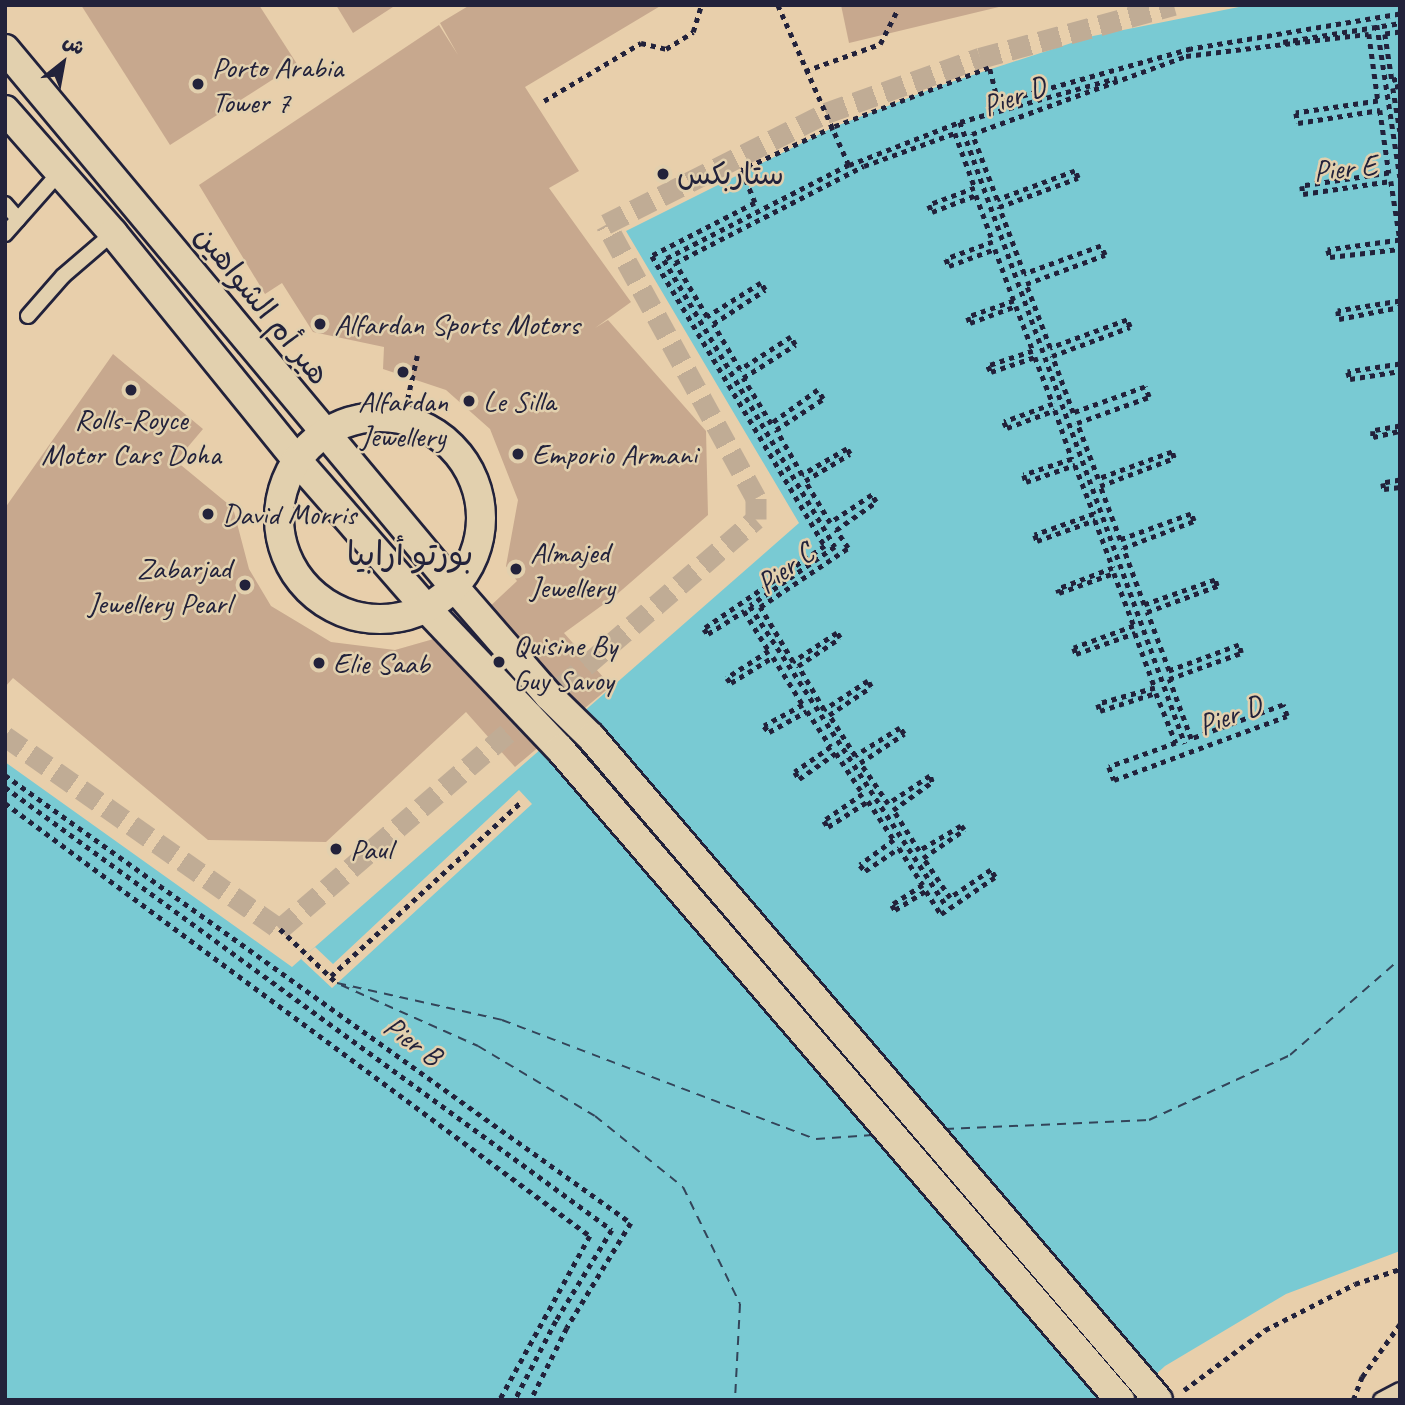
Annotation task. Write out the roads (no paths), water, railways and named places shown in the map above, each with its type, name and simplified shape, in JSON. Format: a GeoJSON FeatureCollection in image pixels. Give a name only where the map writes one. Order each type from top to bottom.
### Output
{"type":"FeatureCollection","features":[{"type":"Feature","properties":{"kind":"street","name":"هير أم الشواهين"},"geometry":{"type":"LineString","coordinates":[[5,49],[141,207],[323,433],[549,696],[591,737],[1162,1399]]}},
{"type":"Feature","properties":{"kind":"street"},"geometry":{"type":"LineString","coordinates":[[5,110],[58,174],[113,233],[296,459],[435,616],[566,756],[1120,1400]]}},
{"type":"Feature","properties":{"kind":"street"},"geometry":{"type":"LineString","coordinates":[[113,233],[141,207]]}},
{"type":"Feature","properties":{"kind":"street"},"geometry":{"type":"LineString","coordinates":[[376,416],[403,419],[449,444],[477,489],[479,541],[462,595],[435,616],[390,620],[352,616],[317,598],[291,569],[278,533],[280,494],[296,459],[323,433],[348,421],[376,416]]}},
{"type":"Feature","properties":{"kind":"lane"},"geometry":{"type":"LineString","coordinates":[[5,234],[58,174]]}},
{"type":"Feature","properties":{"kind":"lane"},"geometry":{"type":"LineString","coordinates":[[5,204],[18,219]]}},
{"type":"Feature","properties":{"kind":"lane"},"geometry":{"type":"LineString","coordinates":[[28,316],[63,276],[113,233]]}},
{"type":"Feature","properties":{"kind":"lane"},"geometry":{"type":"LineString","coordinates":[[1381,1400],[1400,1390]]}},
{"type":"Feature","properties":{"kind":"water"},"geometry":{"type":"Polygon","coordinates":[[[1249,5],[1400,5],[1400,1251],[1286,1294],[1165,1366],[1128,1400],[5,1400],[5,762],[292,967],[799,523],[626,231],[834,127],[939,86],[1093,36],[1249,5]]]}},
{"type":"Feature","properties":{"kind":"tunnel"},"geometry":{"type":"LineString","coordinates":[[5,736],[280,929],[756,519],[756,498],[606,224],[826,113],[980,58],[1174,5]]}},
{"type":"Feature","properties":{"kind":"place","name":"Porto Arabia Tower 7"},"geometry":{"type":"Point","coordinates":[198,84]}},
{"type":"Feature","properties":{"kind":"place","name":"ستاربكس"},"geometry":{"type":"Point","coordinates":[663,174]}},
{"type":"Feature","properties":{"kind":"place","name":"Alfardan Sports Motors"},"geometry":{"type":"Point","coordinates":[320,324]}},
{"type":"Feature","properties":{"kind":"place","name":"Alfardan Jewellery"},"geometry":{"type":"Point","coordinates":[403,372]}},
{"type":"Feature","properties":{"kind":"place","name":"Rolls-Royce Motor Cars Doha"},"geometry":{"type":"Point","coordinates":[131,390]}},
{"type":"Feature","properties":{"kind":"place","name":"Le Silla"},"geometry":{"type":"Point","coordinates":[469,401]}},
{"type":"Feature","properties":{"kind":"place","name":"Emporio Armani"},"geometry":{"type":"Point","coordinates":[518,454]}},
{"type":"Feature","properties":{"kind":"place","name":"David Morris"},"geometry":{"type":"Point","coordinates":[208,514]}},
{"type":"Feature","properties":{"kind":"place","name":"Almajed Jewellery"},"geometry":{"type":"Point","coordinates":[516,569]}},
{"type":"Feature","properties":{"kind":"place","name":"Zabarjad Jewellery Pearl"},"geometry":{"type":"Point","coordinates":[245,585]}},
{"type":"Feature","properties":{"kind":"place","name":"Quisine By Guy Savoy"},"geometry":{"type":"Point","coordinates":[499,662]}},
{"type":"Feature","properties":{"kind":"place","name":"Elie Saab"},"geometry":{"type":"Point","coordinates":[319,663]}},
{"type":"Feature","properties":{"kind":"place","name":"Paul"},"geometry":{"type":"Point","coordinates":[336,849]}},
{"type":"Feature","properties":{"kind":"district","name":"بورتو أرابيا"},"geometry":{"type":"Point","coordinates":[410,555]}}]}
